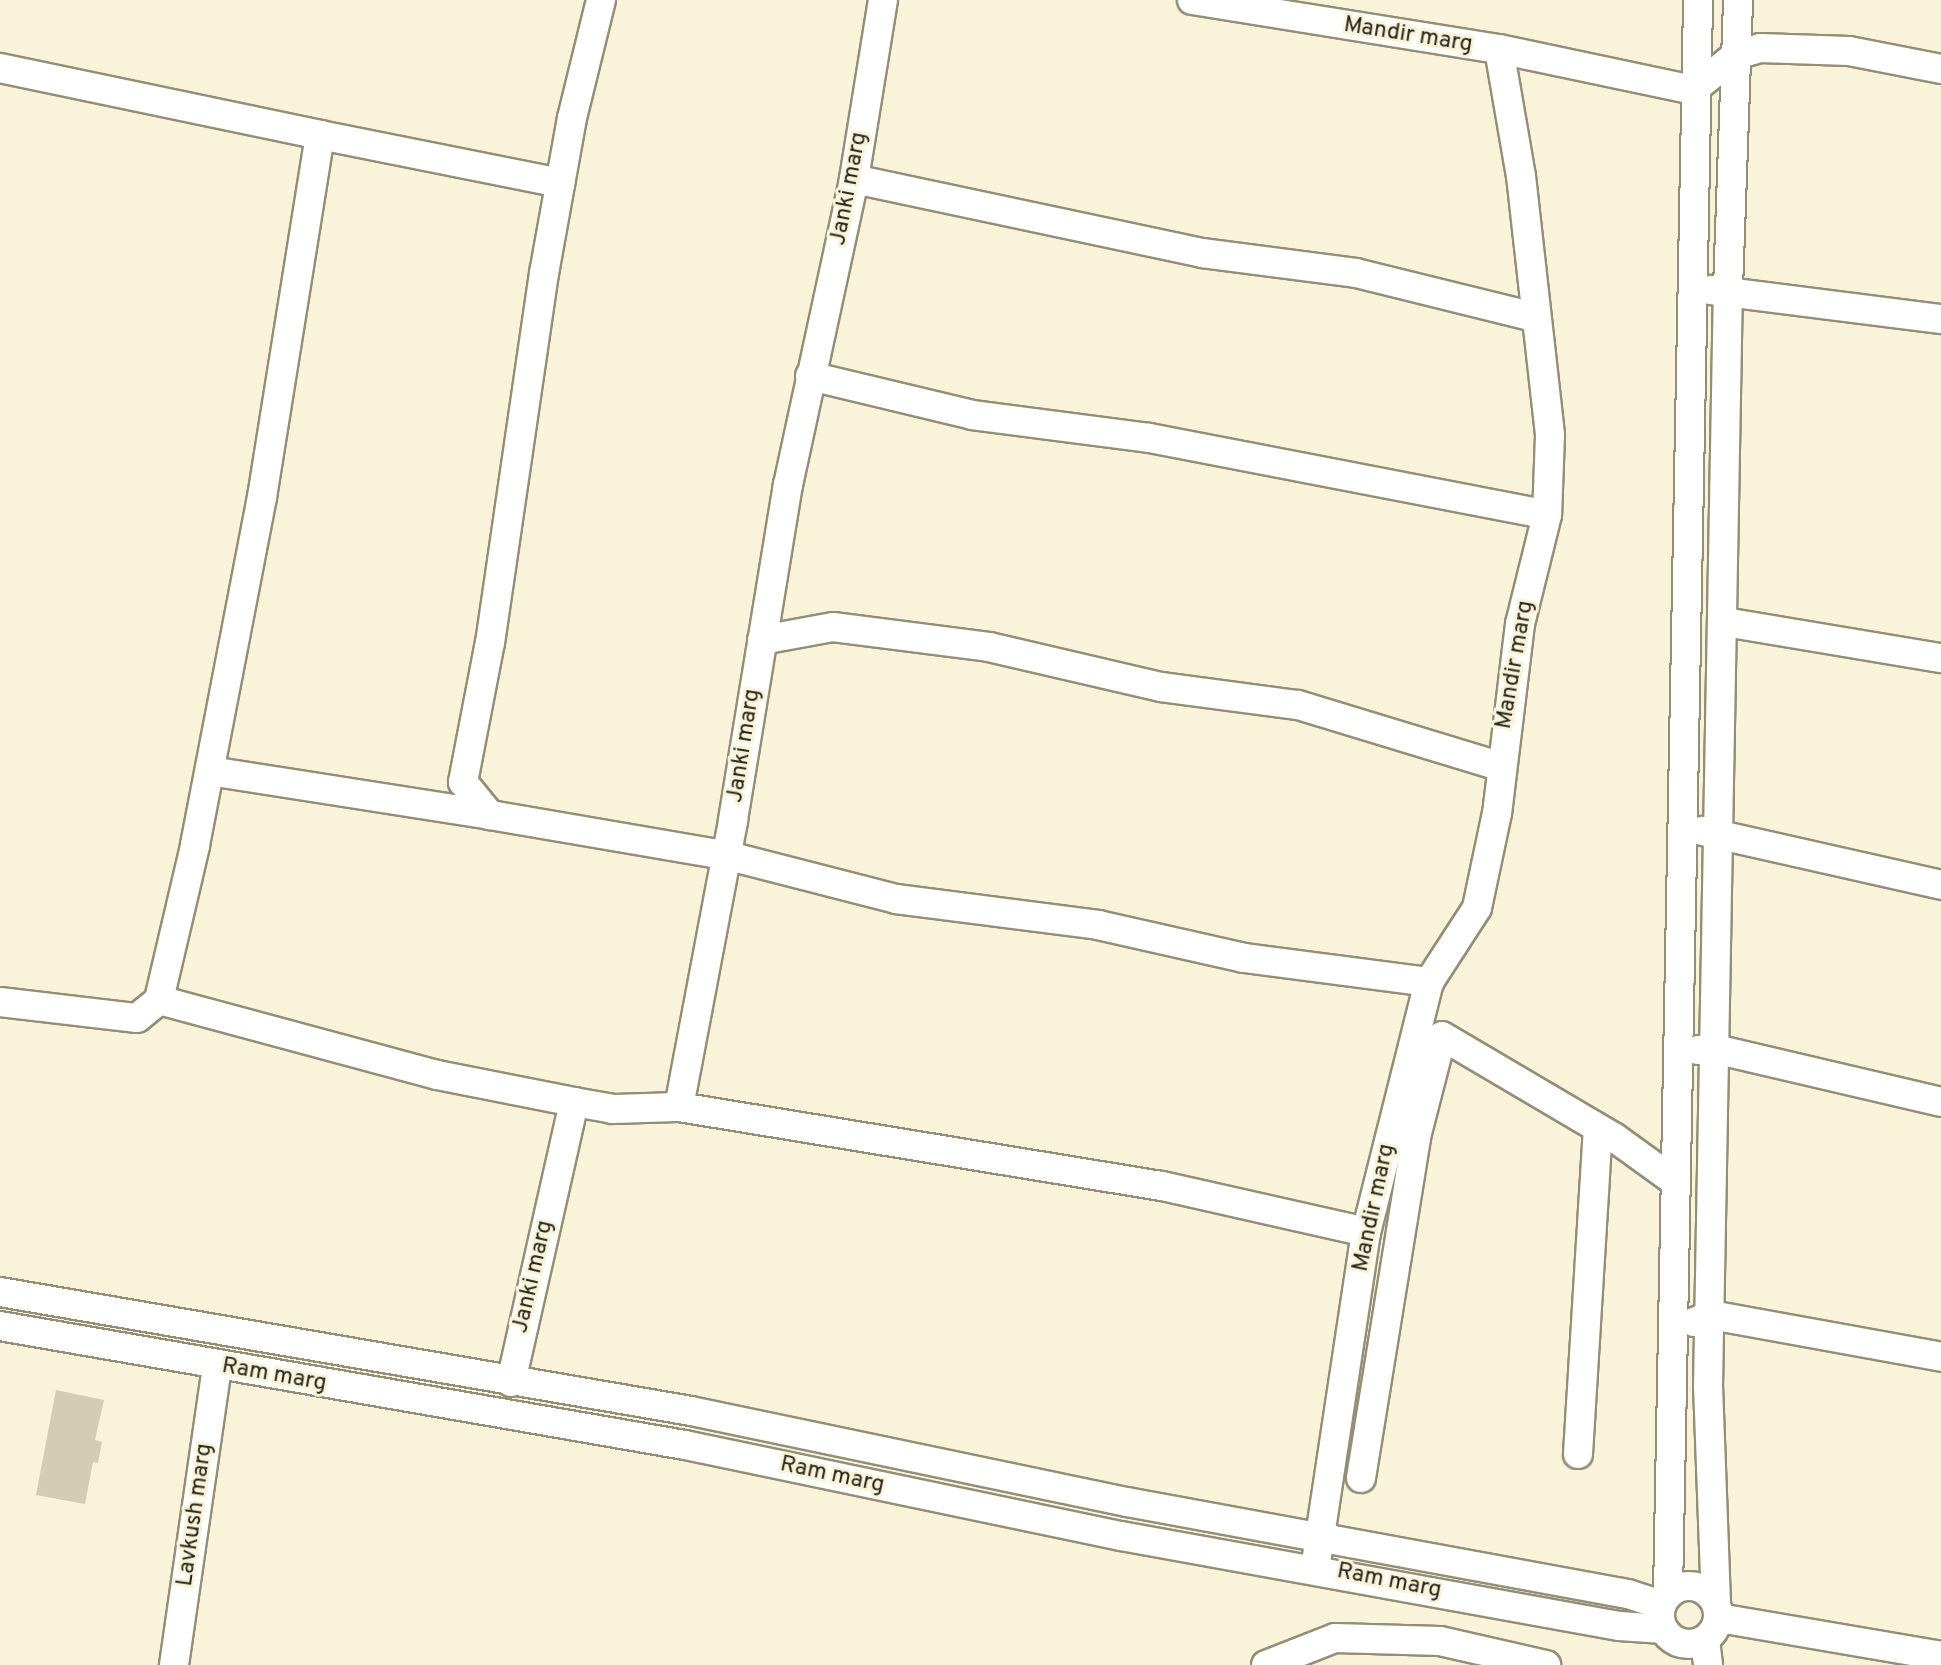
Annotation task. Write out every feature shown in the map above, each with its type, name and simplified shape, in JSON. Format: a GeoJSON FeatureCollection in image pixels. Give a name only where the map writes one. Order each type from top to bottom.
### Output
{"type":"FeatureCollection","features":[{"type":"Feature","properties":{"kind":"street"},"geometry":{"type":"LineString","coordinates":[[490,815],[463,782],[490,642],[513,460],[561,183],[601,0]]}},
{"type":"Feature","properties":{"kind":"street","name":"Janki marg"},"geometry":{"type":"LineString","coordinates":[[678,1107],[810,376],[854,179],[883,0]]}},
{"type":"Feature","properties":{"kind":"street","name":"Mandir marg"},"geometry":{"type":"LineString","coordinates":[[1192,0],[1499,50],[1521,176],[1534,317],[1550,435],[1546,515],[1520,624],[1499,765],[1497,813],[1477,908],[1429,982],[1366,1232],[1315,1568]]}},
{"type":"Feature","properties":{"kind":"street"},"geometry":{"type":"LineString","coordinates":[[1668,1627],[1675,1330],[1675,1052],[1693,290],[1693,90],[1698,0]]}},
{"type":"Feature","properties":{"kind":"street"},"geometry":{"type":"LineString","coordinates":[[1712,1631],[1710,1498],[1715,1049],[1725,622],[1728,289],[1738,0]]}},
{"type":"Feature","properties":{"kind":"street"},"geometry":{"type":"LineString","coordinates":[[1693,90],[1736,55],[1760,48],[1849,51],[1941,69]]}},
{"type":"Feature","properties":{"kind":"street"},"geometry":{"type":"LineString","coordinates":[[1499,50],[1693,90]]}},
{"type":"Feature","properties":{"kind":"street"},"geometry":{"type":"LineString","coordinates":[[0,68],[561,183]]}},
{"type":"Feature","properties":{"kind":"street"},"geometry":{"type":"LineString","coordinates":[[0,1002],[137,1018],[159,1000],[209,771],[262,497],[320,135]]}},
{"type":"Feature","properties":{"kind":"street"},"geometry":{"type":"LineString","coordinates":[[854,179],[1202,253],[1356,272],[1534,317]]}},
{"type":"Feature","properties":{"kind":"street"},"geometry":{"type":"LineString","coordinates":[[1693,290],[1728,289],[1941,319]]}},
{"type":"Feature","properties":{"kind":"street"},"geometry":{"type":"LineString","coordinates":[[810,376],[972,415],[1149,438],[1546,515]]}},
{"type":"Feature","properties":{"kind":"street"},"geometry":{"type":"LineString","coordinates":[[1725,622],[1941,658]]}},
{"type":"Feature","properties":{"kind":"street"},"geometry":{"type":"LineString","coordinates":[[762,640],[833,627],[989,647],[1161,687],[1298,705],[1499,765]]}},
{"type":"Feature","properties":{"kind":"street"},"geometry":{"type":"LineString","coordinates":[[209,771],[725,855],[896,899],[1098,925],[1244,958],[1429,982]]}},
{"type":"Feature","properties":{"kind":"street"},"geometry":{"type":"LineString","coordinates":[[1681,830],[1720,832],[1941,885]]}},
{"type":"Feature","properties":{"kind":"street"},"geometry":{"type":"LineString","coordinates":[[159,1000],[437,1075],[574,1102],[612,1109],[678,1107],[1162,1186],[1366,1232]]}},
{"type":"Feature","properties":{"kind":"street"},"geometry":{"type":"LineString","coordinates":[[1361,1478],[1416,1137],[1442,1036],[1598,1129],[1673,1180]]}},
{"type":"Feature","properties":{"kind":"street"},"geometry":{"type":"LineString","coordinates":[[1675,1052],[1715,1049],[1941,1102]]}},
{"type":"Feature","properties":{"kind":"street","name":"Janki marg"},"geometry":{"type":"LineString","coordinates":[[511,1382],[574,1102]]}},
{"type":"Feature","properties":{"kind":"street"},"geometry":{"type":"LineString","coordinates":[[1578,1454],[1598,1129]]}},
{"type":"Feature","properties":{"kind":"street"},"geometry":{"type":"LineString","coordinates":[[0,1292],[691,1411],[1318,1537],[1628,1594],[1689,1644],[1712,1631],[1941,1656]]}},
{"type":"Feature","properties":{"kind":"street"},"geometry":{"type":"LineString","coordinates":[[1675,1330],[1711,1315],[1941,1357]]}},
{"type":"Feature","properties":{"kind":"street","name":"Ram marg"},"geometry":{"type":"LineString","coordinates":[[0,1326],[217,1366],[685,1445],[1121,1536],[1315,1568],[1619,1626],[1668,1627]]}},
{"type":"Feature","properties":{"kind":"street","name":"Lavkush marg"},"geometry":{"type":"LineString","coordinates":[[174,1665],[217,1366]]}},
{"type":"Feature","properties":{"kind":"street"},"geometry":{"type":"LineString","coordinates":[[1668,1627],[1694,1586],[1712,1631]]}},
{"type":"Feature","properties":{"kind":"street"},"geometry":{"type":"LineString","coordinates":[[1266,1665],[1335,1638],[1440,1641],[1546,1665]]}},
{"type":"Feature","properties":{"kind":"building"},"geometry":{"type":"Polygon","coordinates":[[[56,1390],[104,1400],[95,1440],[102,1442],[98,1463],[93,1462],[85,1504],[36,1495],[56,1390]]]}}]}
